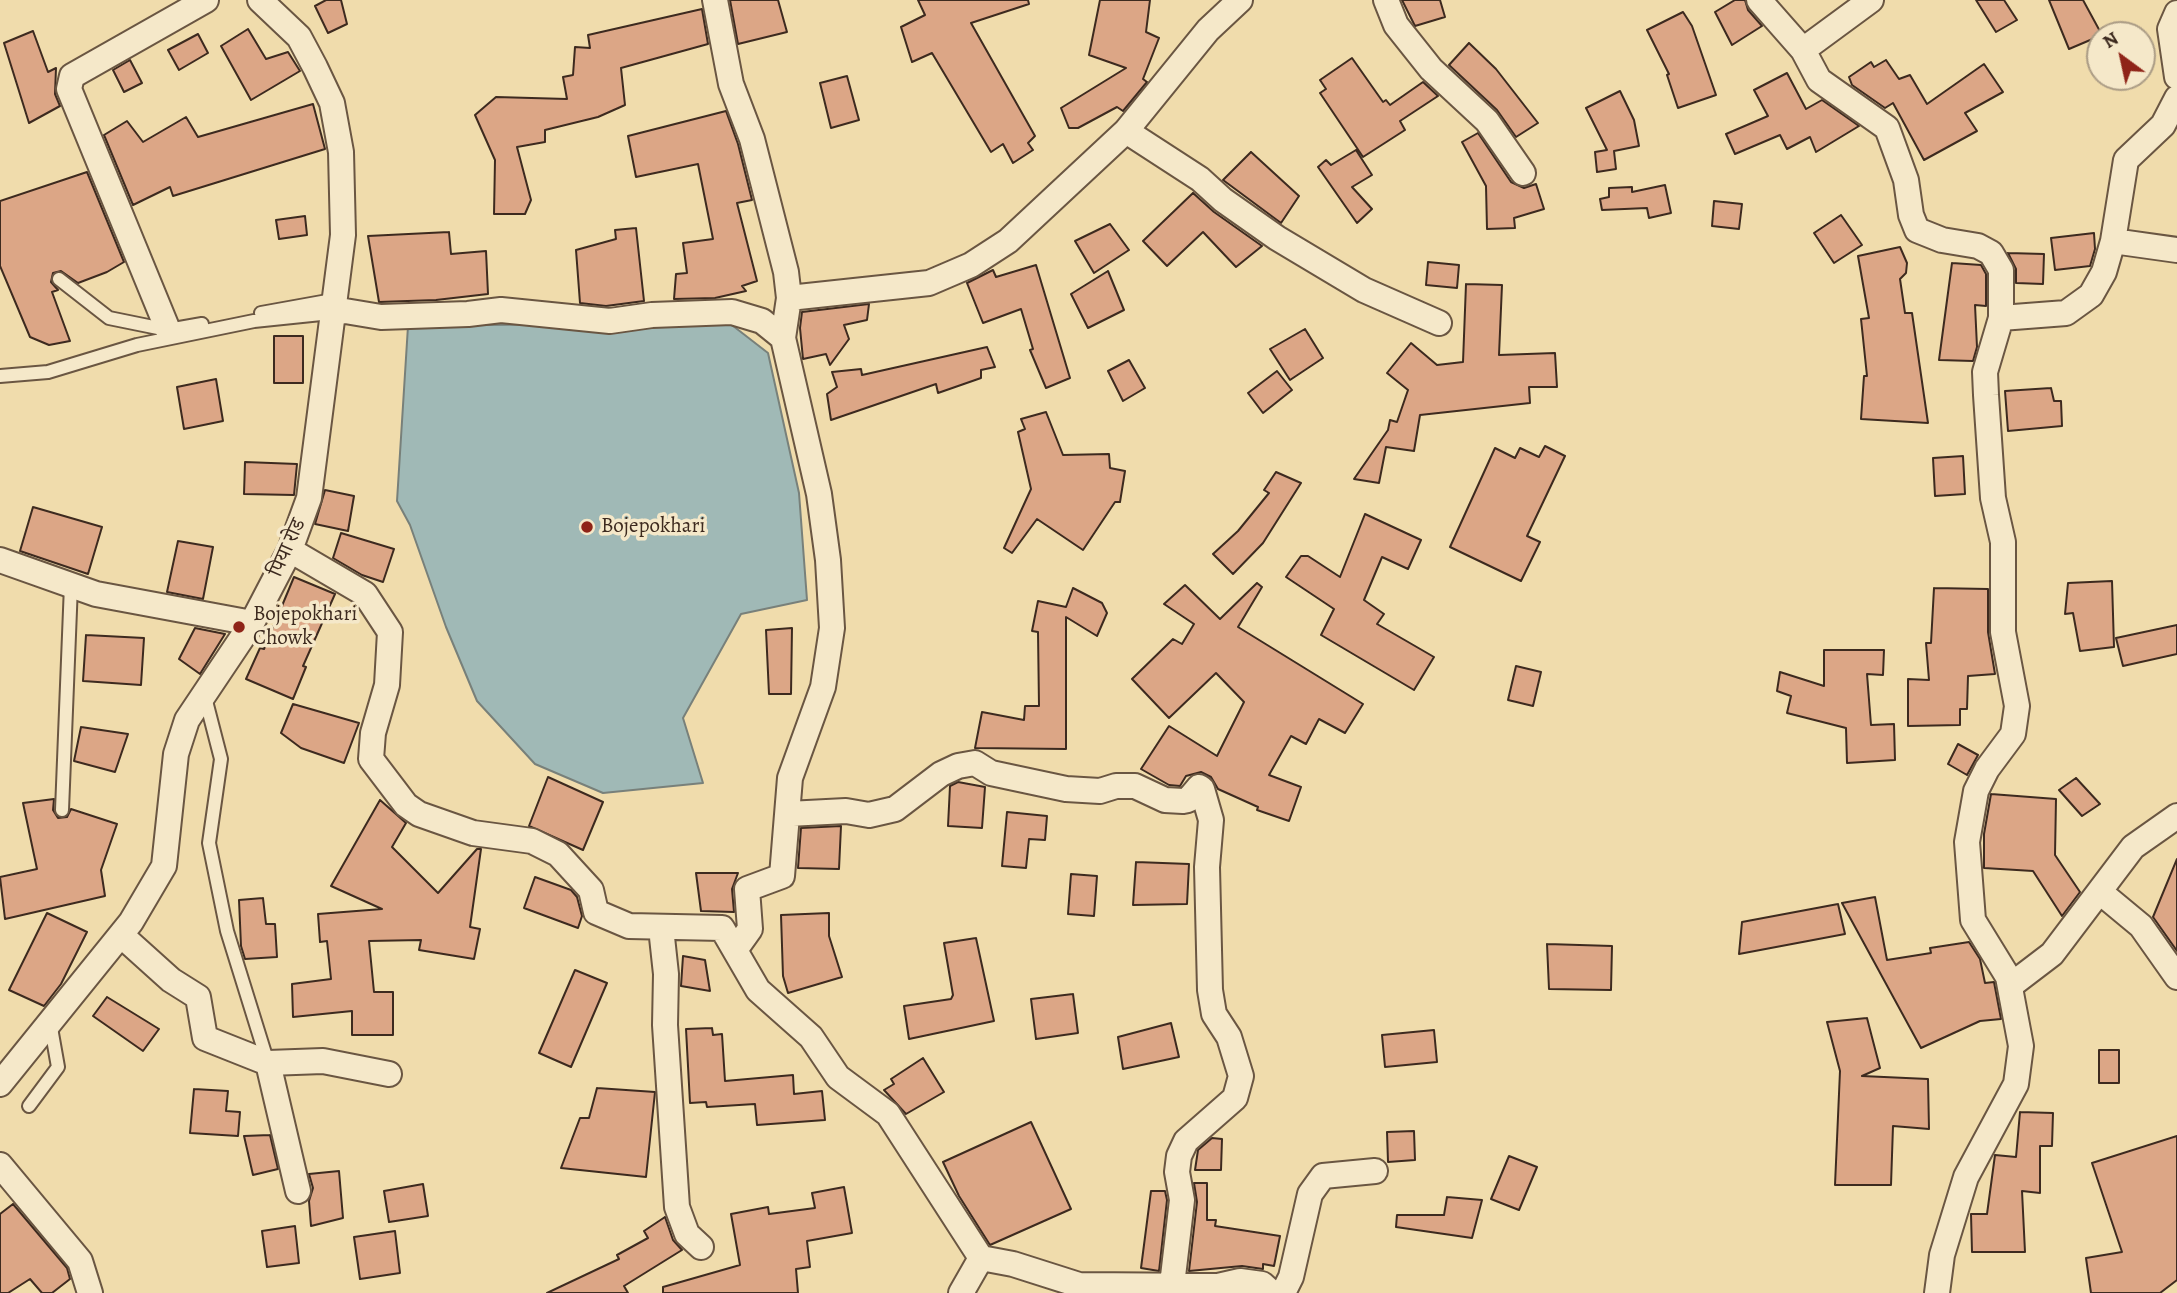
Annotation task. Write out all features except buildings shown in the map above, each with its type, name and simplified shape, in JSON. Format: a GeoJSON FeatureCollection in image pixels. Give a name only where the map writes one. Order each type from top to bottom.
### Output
{"type":"FeatureCollection","features":[{"type":"Feature","properties":{"kind":"street"},"geometry":{"type":"LineString","coordinates":[[168,330],[69,89],[72,76],[206,0]]}},
{"type":"Feature","properties":{"kind":"street","name":"पिया रोड"},"geometry":{"type":"LineString","coordinates":[[0,1084],[121,935],[164,866],[176,754],[187,720],[252,623],[290,550],[309,498],[332,307],[344,233],[341,152],[332,103],[299,37],[260,0]]}},
{"type":"Feature","properties":{"kind":"street"},"geometry":{"type":"LineString","coordinates":[[715,0],[731,84],[752,139],[777,227],[789,298],[783,338],[819,494],[828,560],[832,628],[823,687],[790,778],[782,876],[747,889],[750,929],[735,950]]}},
{"type":"Feature","properties":{"kind":"street"},"geometry":{"type":"LineString","coordinates":[[789,298],[929,283],[971,265],[1008,241],[1126,131],[1208,30],[1240,0]]}},
{"type":"Feature","properties":{"kind":"street"},"geometry":{"type":"LineString","coordinates":[[1386,0],[1396,25],[1431,69],[1488,121],[1523,173]]}},
{"type":"Feature","properties":{"kind":"street"},"geometry":{"type":"LineString","coordinates":[[1759,0],[1803,50],[1819,80],[1887,128],[1906,180],[1911,215],[1917,230],[1942,240],[1978,246],[1991,253],[2001,270],[2001,318],[1986,372],[1986,395],[1993,498],[2003,542],[2003,632],[2017,706],[2015,725],[1976,791],[1967,842],[1973,920],[2008,977],[2021,1046],[2016,1084],[1966,1177],[1942,1255],[1937,1293]]}},
{"type":"Feature","properties":{"kind":"street"},"geometry":{"type":"LineString","coordinates":[[1803,50],[1871,0]]}},
{"type":"Feature","properties":{"kind":"street"},"geometry":{"type":"LineString","coordinates":[[2177,13],[2170,29],[2177,77]]}},
{"type":"Feature","properties":{"kind":"street"},"geometry":{"type":"LineString","coordinates":[[2001,318],[2066,313],[2091,295],[2104,272],[2113,241],[2126,160],[2163,125],[2177,98]]}},
{"type":"Feature","properties":{"kind":"street"},"geometry":{"type":"LineString","coordinates":[[1126,131],[1200,179],[1223,200],[1277,239],[1364,290],[1439,323]]}},
{"type":"Feature","properties":{"kind":"street"},"geometry":{"type":"LineString","coordinates":[[2113,241],[2177,250]]}},
{"type":"Feature","properties":{"kind":"street"},"geometry":{"type":"LineString","coordinates":[[332,307],[382,317],[501,310],[610,321],[652,315],[732,312],[762,321],[783,338]]}},
{"type":"Feature","properties":{"kind":"street"},"geometry":{"type":"LineString","coordinates":[[290,550],[365,594],[390,632],[387,685],[373,733],[371,759],[406,805],[419,814],[473,833],[532,841],[558,854],[573,867],[591,890],[596,912],[629,926],[722,928],[758,990],[811,1037],[838,1077],[888,1114],[981,1258],[1013,1264],[1079,1289],[1218,1286],[1240,1281],[1262,1284],[1272,1293]]}},
{"type":"Feature","properties":{"kind":"street"},"geometry":{"type":"LineString","coordinates":[[0,560],[96,594],[252,623]]}},
{"type":"Feature","properties":{"kind":"street"},"geometry":{"type":"LineString","coordinates":[[788,814],[846,811],[869,815],[895,809],[940,774],[958,766],[975,763],[991,773],[1066,789],[1100,791],[1116,786],[1135,786],[1165,800],[1183,801],[1188,800],[1199,786],[1202,789],[1211,820],[1207,845],[1210,990],[1213,1014],[1229,1037],[1241,1076],[1235,1098],[1186,1141],[1179,1156],[1177,1172],[1182,1200],[1172,1285]]}},
{"type":"Feature","properties":{"kind":"street"},"geometry":{"type":"LineString","coordinates":[[2010,986],[2052,954],[2133,847],[2177,816]]}},
{"type":"Feature","properties":{"kind":"street"},"geometry":{"type":"LineString","coordinates":[[2099,892],[2141,926],[2177,977]]}},
{"type":"Feature","properties":{"kind":"street"},"geometry":{"type":"LineString","coordinates":[[661,928],[666,974],[665,1025],[677,1208],[687,1234],[701,1247]]}},
{"type":"Feature","properties":{"kind":"street"},"geometry":{"type":"LineString","coordinates":[[121,935],[171,981],[198,998],[205,1038],[268,1063],[323,1061],[389,1074]]}},
{"type":"Feature","properties":{"kind":"street"},"geometry":{"type":"LineString","coordinates":[[268,1063],[298,1191]]}},
{"type":"Feature","properties":{"kind":"street"},"geometry":{"type":"LineString","coordinates":[[0,1165],[80,1261],[90,1293]]}},
{"type":"Feature","properties":{"kind":"street"},"geometry":{"type":"LineString","coordinates":[[1283,1293],[1291,1277],[1310,1194],[1323,1176],[1375,1171]]}},
{"type":"Feature","properties":{"kind":"street"},"geometry":{"type":"LineString","coordinates":[[961,1293],[981,1258]]}},
{"type":"Feature","properties":{"kind":"lane"},"geometry":{"type":"LineString","coordinates":[[59,279],[109,318],[168,330],[332,307]]}},
{"type":"Feature","properties":{"kind":"lane"},"geometry":{"type":"LineString","coordinates":[[0,376],[48,372],[136,345],[332,307]]}},
{"type":"Feature","properties":{"kind":"lane"},"geometry":{"type":"LineString","coordinates":[[62,810],[71,584]]}},
{"type":"Feature","properties":{"kind":"lane"},"geometry":{"type":"LineString","coordinates":[[204,694],[221,759],[209,843],[227,931],[268,1063]]}},
{"type":"Feature","properties":{"kind":"lane"},"geometry":{"type":"LineString","coordinates":[[29,1106],[58,1067],[50,1022]]}},
{"type":"Feature","properties":{"kind":"water"},"geometry":{"type":"Polygon","coordinates":[[[728,322],[768,353],[799,493],[807,600],[741,614],[683,718],[703,783],[603,793],[535,764],[477,701],[446,627],[410,525],[397,501],[408,326],[728,322]]]}},
{"type":"Feature","properties":{"kind":"place","name":"Bojepokhari"},"geometry":{"type":"Point","coordinates":[587,527]}},
{"type":"Feature","properties":{"kind":"place","name":"Bojepokhari Chowk"},"geometry":{"type":"Point","coordinates":[239,627]}}]}
